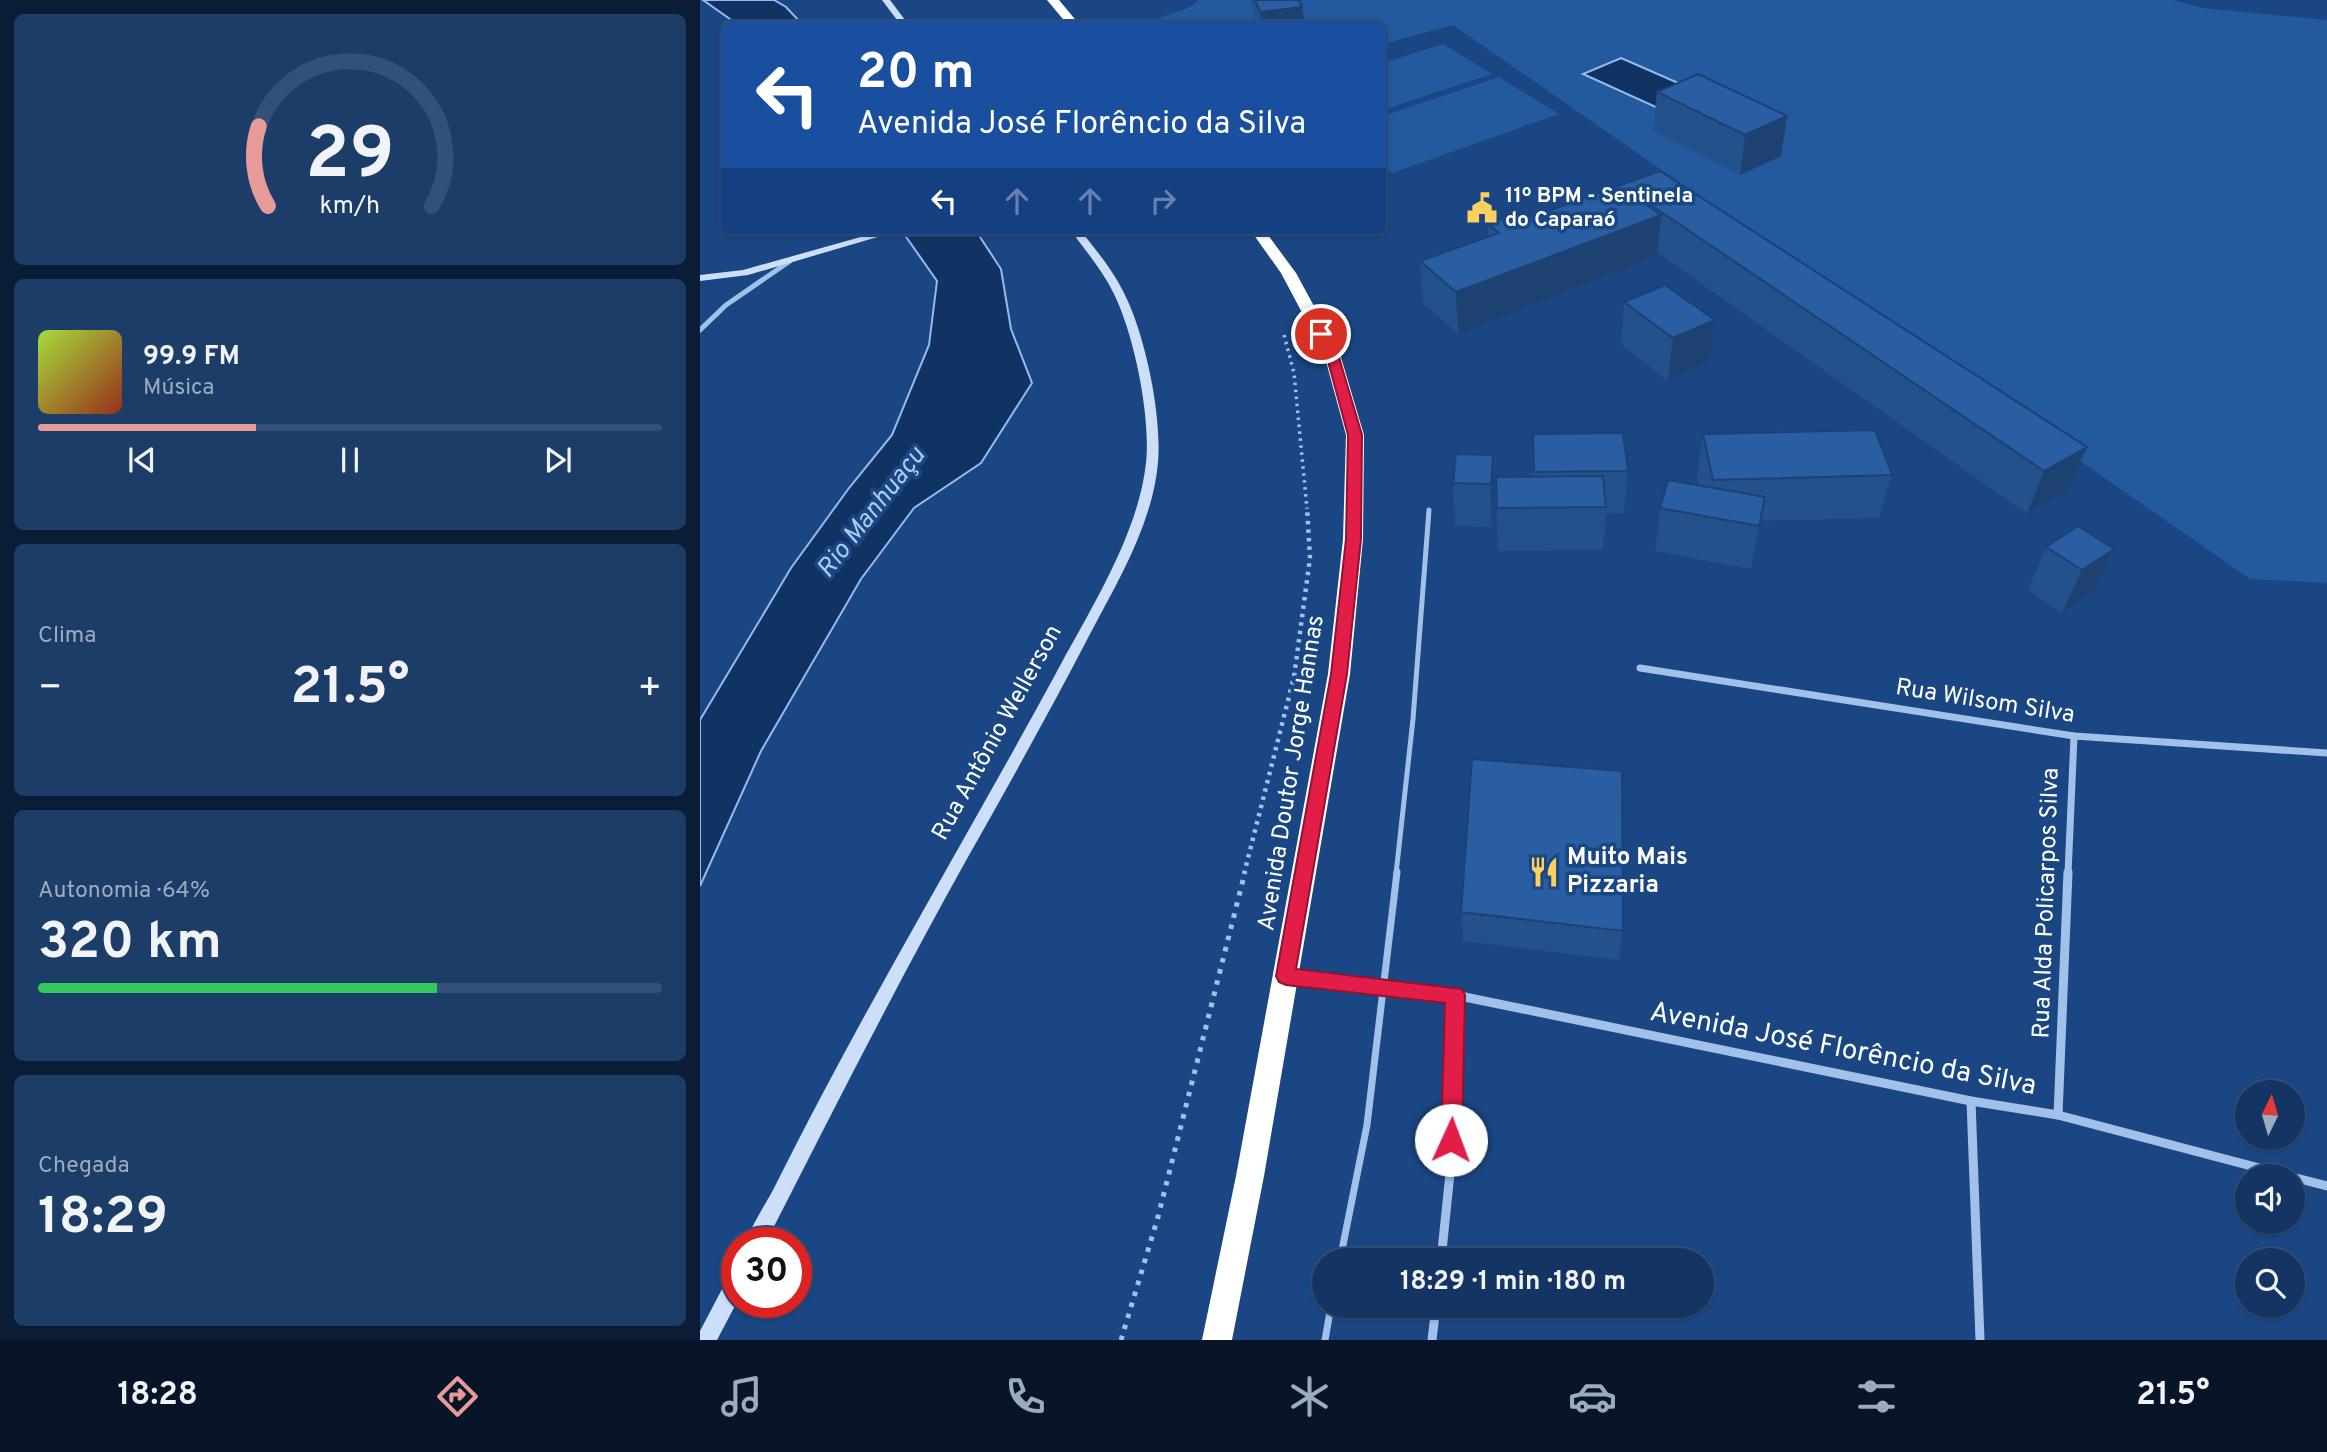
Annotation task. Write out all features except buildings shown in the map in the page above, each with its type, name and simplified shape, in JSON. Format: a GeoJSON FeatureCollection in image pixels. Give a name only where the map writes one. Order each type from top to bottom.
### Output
{"type":"FeatureCollection","features":[{"type":"Feature","properties":{"kind":"highway"},"geometry":{"type":"LineString","coordinates":[[1052,0],[1070,21]]}},
{"type":"Feature","properties":{"kind":"highway","name":"Avenida Doutor Jorge Hannas"},"geometry":{"type":"LineString","coordinates":[[1217,1340],[1250,1176],[1339,674],[1353,539],[1355,435],[1332,354],[1288,273],[1261,235]]}},
{"type":"Feature","properties":{"kind":"street"},"geometry":{"type":"LineString","coordinates":[[886,0],[902,21]]}},
{"type":"Feature","properties":{"kind":"street"},"geometry":{"type":"LineString","coordinates":[[700,278],[744,273],[879,235]]}},
{"type":"Feature","properties":{"kind":"street","name":"Rua Antônio Wellerson"},"geometry":{"type":"LineString","coordinates":[[764,1227],[920,928],[1064,671],[1117,567],[1143,506],[1152,461],[1149,407],[1135,346],[1123,302],[1098,260],[1079,235]]}},
{"type":"Feature","properties":{"kind":"street"},"geometry":{"type":"LineString","coordinates":[[700,330],[736,298],[790,261]]}},
{"type":"Feature","properties":{"kind":"street","name":"Rua Wilsom Silva"},"geometry":{"type":"LineString","coordinates":[[1640,668],[2074,736],[2327,753]]}},
{"type":"Feature","properties":{"kind":"street","name":"Rua Alda Policarpos Silva"},"geometry":{"type":"LineString","coordinates":[[2058,1115],[2074,736]]}},
{"type":"Feature","properties":{"kind":"street","name":"Avenida José Florêncio da Silva"},"geometry":{"type":"LineString","coordinates":[[1286,976],[1455,995],[1971,1101],[2058,1115],[2245,1164]]}},
{"type":"Feature","properties":{"kind":"street"},"geometry":{"type":"LineString","coordinates":[[1442,1248],[1451,1164],[1455,995]]}},
{"type":"Feature","properties":{"kind":"street"},"geometry":{"type":"LineString","coordinates":[[1971,1101],[1980,1340]]}},
{"type":"Feature","properties":{"kind":"street","name":"Avenida José Florêncio da Silva"},"geometry":{"type":"LineString","coordinates":[[2305,1180],[2327,1186]]}},
{"type":"Feature","properties":{"kind":"street"},"geometry":{"type":"LineString","coordinates":[[706,1340],[721,1311]]}},
{"type":"Feature","properties":{"kind":"street"},"geometry":{"type":"LineString","coordinates":[[1432,1340],[1435,1318]]}},
{"type":"Feature","properties":{"kind":"lane"},"geometry":{"type":"LineString","coordinates":[[1342,1248],[1367,1125],[1384,989],[1413,719],[1429,510]]}},
{"type":"Feature","properties":{"kind":"lane"},"geometry":{"type":"LineString","coordinates":[[1325,1340],[1329,1318]]}},
{"type":"Feature","properties":{"kind":"path"},"geometry":{"type":"LineString","coordinates":[[1121,1340],[1158,1217],[1294,677],[1310,558],[1305,468],[1295,386],[1282,327]]}},
{"type":"Feature","properties":{"kind":"shaded area"},"geometry":{"type":"Polygon","coordinates":[[[1199,0],[2173,0],[2202,8],[2327,20],[2327,583],[2250,579],[1453,25],[1386,43],[1386,21],[1150,21],[1188,8],[1199,0]]]}},
{"type":"Feature","properties":{"kind":"shaded area"},"geometry":{"type":"Polygon","coordinates":[[[1443,44],[1492,74],[1386,109],[1386,62],[1443,44]]]}},
{"type":"Feature","properties":{"kind":"shaded area"},"geometry":{"type":"Polygon","coordinates":[[[1499,77],[1559,114],[1392,173],[1386,168],[1386,115],[1499,77]]]}},
{"type":"Feature","properties":{"kind":"water"},"geometry":{"type":"Polygon","coordinates":[[[703,0],[774,0],[786,7],[799,21],[733,21],[703,0]]]}},
{"type":"Feature","properties":{"kind":"water"},"geometry":{"type":"Polygon","coordinates":[[[1621,58],[1708,96],[1671,114],[1583,74],[1621,58]]]}},
{"type":"Feature","properties":{"kind":"water","name":"Rio Manhuaçu"},"geometry":{"type":"Polygon","coordinates":[[[905,235],[979,235],[1001,269],[1011,329],[1032,383],[981,463],[914,508],[861,579],[761,751],[700,886],[700,720],[791,568],[849,488],[892,435],[929,345],[937,281],[905,235]]]}},
{"type":"Feature","properties":{"kind":"place","name":"11º BPM - Sentinela do Caparaó"},"geometry":{"type":"Point","coordinates":[1482,208]}},
{"type":"Feature","properties":{"kind":"place","name":"Muito Mais Pizzaria"},"geometry":{"type":"Point","coordinates":[1544,872]}},
{"type":"Feature","properties":{"kind":"route"},"geometry":{"type":"LineString","coordinates":[[1321,334],[1332,354],[1355,435],[1353,539],[1339,674],[1286,976],[1455,995],[1451,1140]]}}]}
